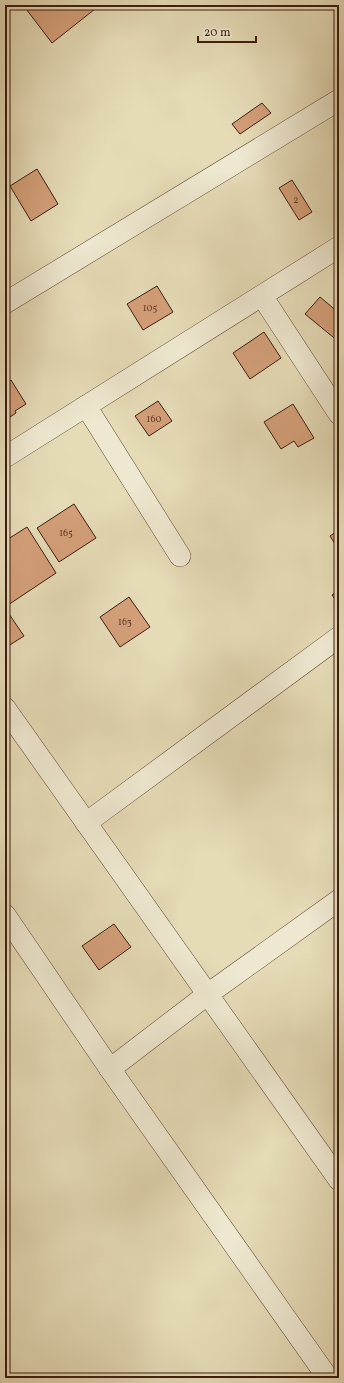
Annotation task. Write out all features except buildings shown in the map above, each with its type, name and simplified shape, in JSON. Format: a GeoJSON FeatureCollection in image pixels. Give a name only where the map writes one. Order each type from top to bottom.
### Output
{"type":"FeatureCollection","features":[{"type":"Feature","properties":{"kind":"street"},"geometry":{"type":"LineString","coordinates":[[5,303],[339,100]]}},
{"type":"Feature","properties":{"kind":"street"},"geometry":{"type":"LineString","coordinates":[[5,457],[339,247]]}},
{"type":"Feature","properties":{"kind":"street"},"geometry":{"type":"LineString","coordinates":[[262,296],[339,414]]}},
{"type":"Feature","properties":{"kind":"street"},"geometry":{"type":"LineString","coordinates":[[86,406],[180,556]]}},
{"type":"Feature","properties":{"kind":"street"},"geometry":{"type":"LineString","coordinates":[[86,823],[339,637]]}},
{"type":"Feature","properties":{"kind":"street"},"geometry":{"type":"LineString","coordinates":[[5,708],[208,994],[336,1168]]}},
{"type":"Feature","properties":{"kind":"street"},"geometry":{"type":"LineString","coordinates":[[110,1069],[208,994],[339,900]]}},
{"type":"Feature","properties":{"kind":"street"},"geometry":{"type":"LineString","coordinates":[[5,915],[110,1069],[328,1378]]}}]}
